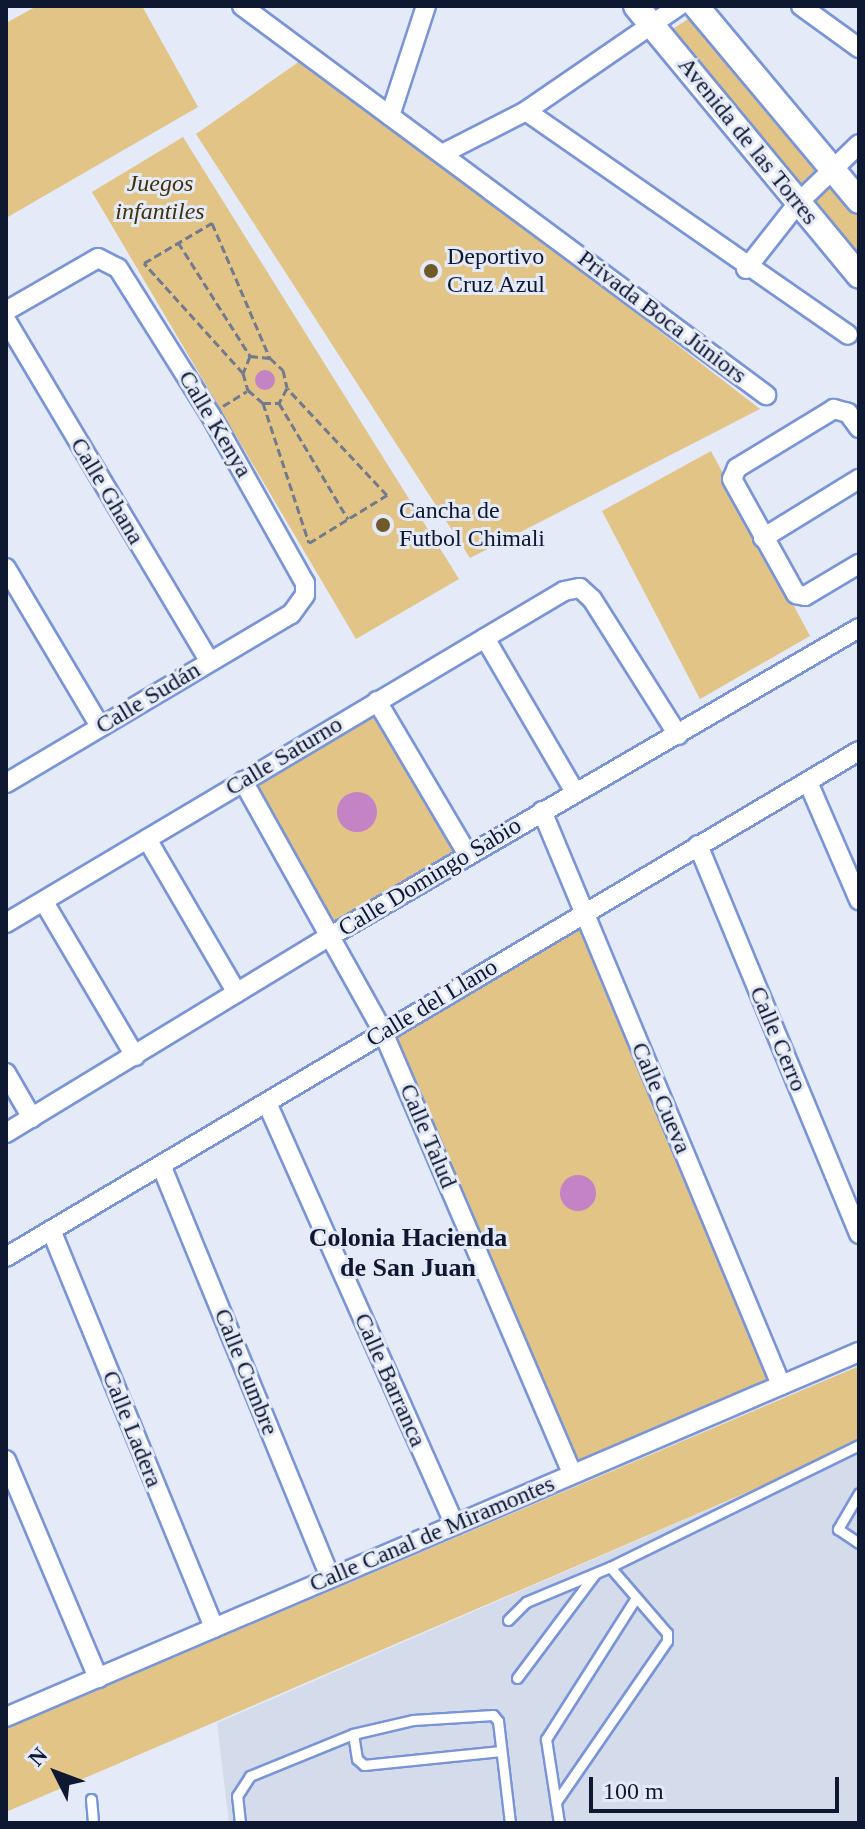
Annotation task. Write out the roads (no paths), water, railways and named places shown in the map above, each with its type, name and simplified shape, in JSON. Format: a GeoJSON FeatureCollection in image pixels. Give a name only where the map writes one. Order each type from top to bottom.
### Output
{"type":"FeatureCollection","features":[{"type":"Feature","properties":{"kind":"street","name":"Privada Boca Júniors"},"geometry":{"type":"LineString","coordinates":[[242,6],[766,395]]}},
{"type":"Feature","properties":{"kind":"street"},"geometry":{"type":"LineString","coordinates":[[390,116],[426,6]]}},
{"type":"Feature","properties":{"kind":"street","name":"Avenida de las Torres"},"geometry":{"type":"LineString","coordinates":[[636,6],[859,276]]}},
{"type":"Feature","properties":{"kind":"street"},"geometry":{"type":"LineString","coordinates":[[442,154],[526,111],[679,6]]}},
{"type":"Feature","properties":{"kind":"street","name":"Avenida de las Torres"},"geometry":{"type":"LineString","coordinates":[[696,6],[859,201]]}},
{"type":"Feature","properties":{"kind":"street"},"geometry":{"type":"LineString","coordinates":[[801,6],[859,48]]}},
{"type":"Feature","properties":{"kind":"street"},"geometry":{"type":"LineString","coordinates":[[526,111],[746,269],[848,335]]}},
{"type":"Feature","properties":{"kind":"street"},"geometry":{"type":"LineString","coordinates":[[746,269],[798,203],[859,144]]}},
{"type":"Feature","properties":{"kind":"street","name":"Calle Kenya"},"geometry":{"type":"LineString","coordinates":[[6,311],[87,262],[98,258],[118,268],[210,414],[302,570],[305,595],[291,614]]}},
{"type":"Feature","properties":{"kind":"street","name":"Calle Ghana"},"geometry":{"type":"LineString","coordinates":[[6,320],[209,661]]}},
{"type":"Feature","properties":{"kind":"street"},"geometry":{"type":"LineString","coordinates":[[859,428],[848,413],[834,409],[732,473],[763,538],[796,594],[805,596],[859,564]]}},
{"type":"Feature","properties":{"kind":"street"},"geometry":{"type":"LineString","coordinates":[[763,538],[859,479]]}},
{"type":"Feature","properties":{"kind":"street"},"geometry":{"type":"LineString","coordinates":[[6,568],[100,726]]}},
{"type":"Feature","properties":{"kind":"street","name":"Calle Saturno"},"geometry":{"type":"LineString","coordinates":[[6,923],[564,591],[580,588],[592,599],[678,735]]}},
{"type":"Feature","properties":{"kind":"street","name":"Calle Sudán"},"geometry":{"type":"LineString","coordinates":[[6,783],[291,614]]}},
{"type":"Feature","properties":{"kind":"street","name":"Calle Domingo Sabio"},"geometry":{"type":"LineString","coordinates":[[6,1133],[332,935],[859,628]]}},
{"type":"Feature","properties":{"kind":"street"},"geometry":{"type":"LineString","coordinates":[[485,638],[575,792]]}},
{"type":"Feature","properties":{"kind":"street"},"geometry":{"type":"LineString","coordinates":[[377,701],[468,855]]}},
{"type":"Feature","properties":{"kind":"street","name":"Calle del Llano"},"geometry":{"type":"LineString","coordinates":[[6,1257],[582,911],[859,751]]}},
{"type":"Feature","properties":{"kind":"street","name":"Calle Talud"},"geometry":{"type":"LineString","coordinates":[[243,781],[332,935],[383,1032],[572,1473]]}},
{"type":"Feature","properties":{"kind":"street"},"geometry":{"type":"LineString","coordinates":[[808,782],[859,898]]}},
{"type":"Feature","properties":{"kind":"street","name":"Calle Cueva"},"geometry":{"type":"LineString","coordinates":[[542,811],[781,1385]]}},
{"type":"Feature","properties":{"kind":"street"},"geometry":{"type":"LineString","coordinates":[[147,839],[237,993]]}},
{"type":"Feature","properties":{"kind":"street","name":"Calle Cerro"},"geometry":{"type":"LineString","coordinates":[[698,845],[859,1234]]}},
{"type":"Feature","properties":{"kind":"street"},"geometry":{"type":"LineString","coordinates":[[44,902],[135,1056]]}},
{"type":"Feature","properties":{"kind":"street"},"geometry":{"type":"LineString","coordinates":[[6,1073],[32,1118]]}},
{"type":"Feature","properties":{"kind":"street","name":"Calle Barranca"},"geometry":{"type":"LineString","coordinates":[[267,1103],[455,1525]]}},
{"type":"Feature","properties":{"kind":"street","name":"Calle Cumbre"},"geometry":{"type":"LineString","coordinates":[[161,1165],[330,1578]]}},
{"type":"Feature","properties":{"kind":"street","name":"Calle Ladera"},"geometry":{"type":"LineString","coordinates":[[51,1230],[214,1628]]}},
{"type":"Feature","properties":{"kind":"street","name":"Calle Canal de Miramontes"},"geometry":{"type":"LineString","coordinates":[[6,1717],[859,1352]]}},
{"type":"Feature","properties":{"kind":"street"},"geometry":{"type":"LineString","coordinates":[[6,1460],[98,1678]]}},
{"type":"Feature","properties":{"kind":"lane"},"geometry":{"type":"LineString","coordinates":[[508,1620],[526,1602],[610,1567],[859,1445]]}},
{"type":"Feature","properties":{"kind":"lane"},"geometry":{"type":"LineString","coordinates":[[859,1493],[838,1529],[859,1543]]}},
{"type":"Feature","properties":{"kind":"lane"},"geometry":{"type":"LineString","coordinates":[[556,1802],[667,1641],[667,1633],[634,1601],[610,1567]]}},
{"type":"Feature","properties":{"kind":"lane"},"geometry":{"type":"LineString","coordinates":[[517,1678],[595,1574]]}},
{"type":"Feature","properties":{"kind":"lane"},"geometry":{"type":"LineString","coordinates":[[559,1823],[546,1739],[634,1601]]}},
{"type":"Feature","properties":{"kind":"lane"},"geometry":{"type":"LineString","coordinates":[[240,1823],[237,1796],[250,1776],[353,1734],[413,1720],[488,1713],[498,1721],[510,1823]]}},
{"type":"Feature","properties":{"kind":"lane"},"geometry":{"type":"LineString","coordinates":[[353,1734],[357,1759],[364,1765],[501,1751]]}},
{"type":"Feature","properties":{"kind":"lane"},"geometry":{"type":"LineString","coordinates":[[91,1799],[93,1823]]}},
{"type":"Feature","properties":{"kind":"place","name":"Deportivo Cruz Azul"},"geometry":{"type":"Point","coordinates":[431,271]}},
{"type":"Feature","properties":{"kind":"place","name":"Cancha de Futbol Chimali"},"geometry":{"type":"Point","coordinates":[383,525]}},
{"type":"Feature","properties":{"kind":"district","name":"Colonia Hacienda de San Juan"},"geometry":{"type":"Point","coordinates":[408,1253]}},
{"type":"Feature","properties":{"kind":"park label","name":"Juegos infantiles"},"geometry":{"type":"Point","coordinates":[160,198]}}]}
